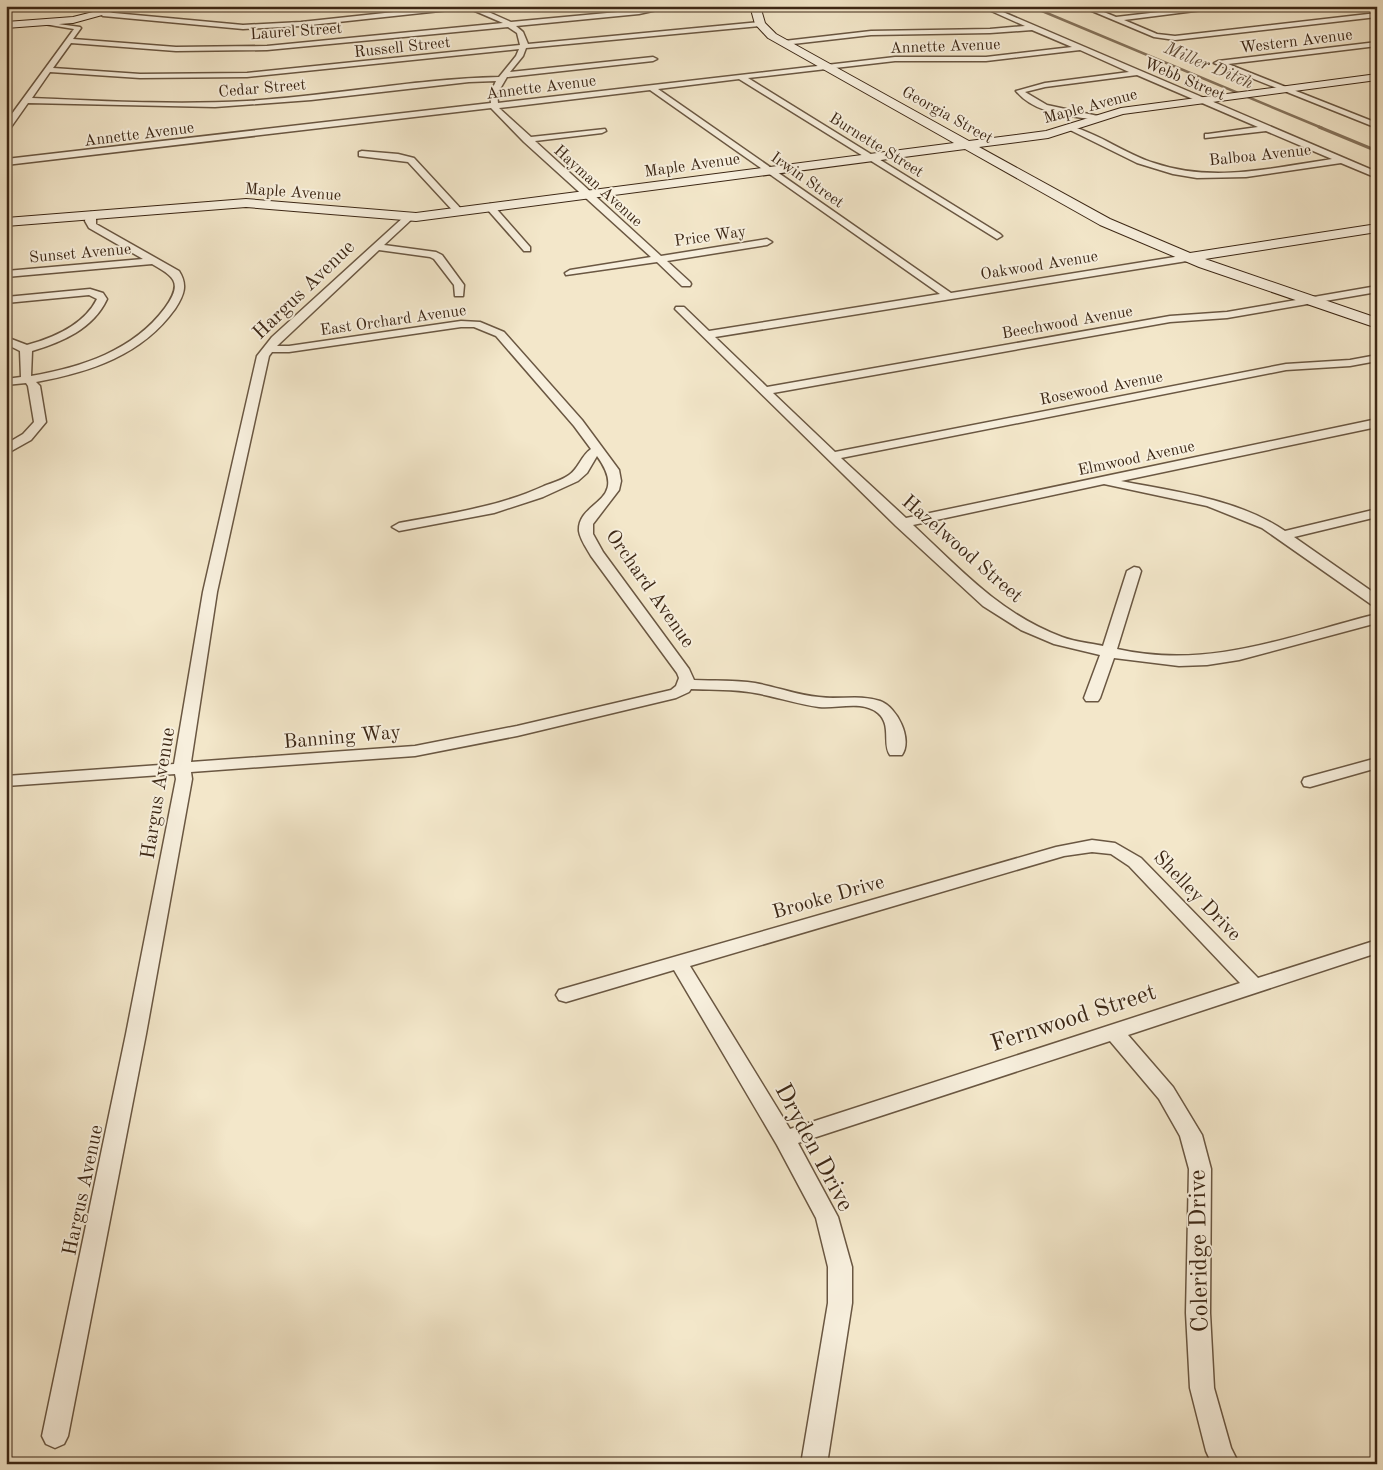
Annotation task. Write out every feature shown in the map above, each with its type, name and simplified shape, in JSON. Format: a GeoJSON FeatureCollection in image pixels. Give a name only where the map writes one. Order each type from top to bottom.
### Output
{"type":"FeatureCollection","features":[{"type":"Feature","properties":{"kind":"main road"},"geometry":{"type":"LineString","coordinates":[[6,25],[46,23],[87,17],[130,6]]}},
{"type":"Feature","properties":{"kind":"main road"},"geometry":{"type":"LineString","coordinates":[[755,6],[760,24]]}},
{"type":"Feature","properties":{"kind":"main road"},"geometry":{"type":"LineString","coordinates":[[78,28],[87,17]]}},
{"type":"Feature","properties":{"kind":"main road","name":"Georgia Street"},"geometry":{"type":"LineString","coordinates":[[760,24],[772,36],[784,43],[1105,222],[1187,258],[1377,323]]}},
{"type":"Feature","properties":{"kind":"main road","name":"Georgia Street"},"geometry":{"type":"LineString","coordinates":[[777,24],[783,31],[799,41],[1127,224],[1140,236]]}},
{"type":"Feature","properties":{"kind":"main road","name":"Maple Avenue"},"geometry":{"type":"LineString","coordinates":[[6,222],[252,203],[409,217],[1048,134],[1121,110],[1377,77]]}},
{"type":"Feature","properties":{"kind":"main road","name":"Oakwood Avenue"},"geometry":{"type":"LineString","coordinates":[[1187,258],[1377,228]]}},
{"type":"Feature","properties":{"kind":"street"},"geometry":{"type":"LineString","coordinates":[[103,14],[243,27],[301,24],[469,6],[510,24],[522,34],[525,42],[519,58],[493,92],[493,106]]}},
{"type":"Feature","properties":{"kind":"street","name":"Laurel Street"},"geometry":{"type":"LineString","coordinates":[[69,41],[176,49],[267,48],[358,41],[639,12],[672,6]]}},
{"type":"Feature","properties":{"kind":"street","name":"Webb Street"},"geometry":{"type":"LineString","coordinates":[[983,6],[1377,175]]}},
{"type":"Feature","properties":{"kind":"street"},"geometry":{"type":"LineString","coordinates":[[1082,6],[1156,36],[1175,38],[1377,15]]}},
{"type":"Feature","properties":{"kind":"street"},"geometry":{"type":"LineString","coordinates":[[1115,19],[1206,7],[1231,6]]}},
{"type":"Feature","properties":{"kind":"street"},"geometry":{"type":"LineString","coordinates":[[1206,7],[1226,14]]}},
{"type":"Feature","properties":{"kind":"street"},"geometry":{"type":"LineString","coordinates":[[1242,20],[1263,28]]}},
{"type":"Feature","properties":{"kind":"street"},"geometry":{"type":"LineString","coordinates":[[6,128],[78,28],[46,23]]}},
{"type":"Feature","properties":{"kind":"street","name":"Russell Street"},"geometry":{"type":"LineString","coordinates":[[46,70],[140,76],[237,76],[313,70],[684,30],[760,24]]}},
{"type":"Feature","properties":{"kind":"street"},"geometry":{"type":"LineString","coordinates":[[784,43],[887,33],[990,31],[1034,28]]}},
{"type":"Feature","properties":{"kind":"street","name":"Western Avenue"},"geometry":{"type":"LineString","coordinates":[[1283,89],[1218,63],[1377,44]]}},
{"type":"Feature","properties":{"kind":"street","name":"Annette Avenue"},"geometry":{"type":"LineString","coordinates":[[6,162],[844,65],[910,58],[986,59],[1080,48]]}},
{"type":"Feature","properties":{"kind":"street","name":"Cedar Street"},"geometry":{"type":"LineString","coordinates":[[25,100],[138,105],[217,105],[274,101],[653,60]]}},
{"type":"Feature","properties":{"kind":"street"},"geometry":{"type":"LineString","coordinates":[[1095,118],[1036,104],[1026,99],[1020,91],[1045,85],[1137,73]]}},
{"type":"Feature","properties":{"kind":"street","name":"Burnette Street"},"geometry":{"type":"LineString","coordinates":[[741,77],[997,236]]}},
{"type":"Feature","properties":{"kind":"street","name":"Irwin Street"},"geometry":{"type":"LineString","coordinates":[[651,87],[949,296]]}},
{"type":"Feature","properties":{"kind":"street"},"geometry":{"type":"LineString","coordinates":[[1283,89],[1377,126]]}},
{"type":"Feature","properties":{"kind":"street","name":"Hayman Avenue"},"geometry":{"type":"LineString","coordinates":[[493,106],[526,140],[686,284]]}},
{"type":"Feature","properties":{"kind":"street"},"geometry":{"type":"LineString","coordinates":[[1353,116],[1369,114]]}},
{"type":"Feature","properties":{"kind":"street","name":"Balboa Avenue"},"geometry":{"type":"LineString","coordinates":[[1070,128],[1150,165],[1191,174],[1219,176],[1248,174],[1343,160]]}},
{"type":"Feature","properties":{"kind":"street"},"geometry":{"type":"LineString","coordinates":[[1208,136],[1267,128]]}},
{"type":"Feature","properties":{"kind":"street"},"geometry":{"type":"LineString","coordinates":[[526,140],[602,131]]}},
{"type":"Feature","properties":{"kind":"street"},"geometry":{"type":"LineString","coordinates":[[362,154],[384,155],[411,160],[458,211]]}},
{"type":"Feature","properties":{"kind":"street"},"geometry":{"type":"LineString","coordinates":[[490,207],[527,249]]}},
{"type":"Feature","properties":{"kind":"street"},"geometry":{"type":"LineString","coordinates":[[6,382],[28,380],[87,367],[130,345],[149,333],[162,319],[180,291],[180,278],[175,273],[92,226],[90,221],[91,215]]}},
{"type":"Feature","properties":{"kind":"street","name":"Hargus Avenue"},"geometry":{"type":"LineString","coordinates":[[54,1436],[136,1034],[184,779],[182,768],[210,592],[259,371],[267,349],[409,217]]}},
{"type":"Feature","properties":{"kind":"street","name":"Price Way"},"geometry":{"type":"LineString","coordinates":[[570,273],[767,242]]}},
{"type":"Feature","properties":{"kind":"street"},"geometry":{"type":"LineString","coordinates":[[378,246],[433,254],[438,257],[459,285],[459,294]]}},
{"type":"Feature","properties":{"kind":"street","name":"Oakwood Avenue"},"geometry":{"type":"LineString","coordinates":[[707,335],[1187,258]]}},
{"type":"Feature","properties":{"kind":"street","name":"Sunset Avenue"},"geometry":{"type":"LineString","coordinates":[[6,274],[156,261]]}},
{"type":"Feature","properties":{"kind":"street","name":"Beechwood Avenue"},"geometry":{"type":"LineString","coordinates":[[764,391],[1170,319],[1228,315],[1377,289]]}},
{"type":"Feature","properties":{"kind":"street"},"geometry":{"type":"LineString","coordinates":[[6,300],[90,292],[99,294],[102,299],[90,315],[74,328],[54,340],[26,349],[6,340]]}},
{"type":"Feature","properties":{"kind":"street","name":"Hazelwood Street"},"geometry":{"type":"LineString","coordinates":[[680,309],[988,603],[1007,617],[1059,641],[1127,656],[1179,661],[1207,660],[1239,655],[1377,618]]}},
{"type":"Feature","properties":{"kind":"street","name":"East Orchard Avenue"},"geometry":{"type":"LineString","coordinates":[[267,349],[289,349],[461,324],[476,324],[500,334],[534,373]]}},
{"type":"Feature","properties":{"kind":"street"},"geometry":{"type":"LineString","coordinates":[[6,450],[27,437],[40,422],[34,386],[25,375],[26,349]]}},
{"type":"Feature","properties":{"kind":"street","name":"Rosewood Avenue"},"geometry":{"type":"LineString","coordinates":[[832,456],[1286,367],[1350,363],[1377,358]]}},
{"type":"Feature","properties":{"kind":"street","name":"Orchard Avenue"},"geometry":{"type":"LineString","coordinates":[[534,373],[599,449],[613,470],[616,478],[614,491],[586,525],[586,532],[596,553],[688,678],[681,688]]}},
{"type":"Feature","properties":{"kind":"street","name":"Elmwood Avenue"},"geometry":{"type":"LineString","coordinates":[[902,522],[1377,423]]}},
{"type":"Feature","properties":{"kind":"street"},"geometry":{"type":"LineString","coordinates":[[399,527],[494,509],[538,494],[574,478],[582,470],[589,456],[599,449]]}},
{"type":"Feature","properties":{"kind":"street"},"geometry":{"type":"LineString","coordinates":[[1102,480],[1211,503],[1266,525],[1377,602]]}},
{"type":"Feature","properties":{"kind":"street"},"geometry":{"type":"LineString","coordinates":[[1282,536],[1377,513]]}},
{"type":"Feature","properties":{"kind":"street"},"geometry":{"type":"LineString","coordinates":[[1092,698],[1109,652],[1134,571]]}},
{"type":"Feature","properties":{"kind":"street"},"geometry":{"type":"LineString","coordinates":[[681,688],[755,688],[801,700],[834,703],[870,702],[882,707],[890,717],[897,739],[896,752]]}},
{"type":"Feature","properties":{"kind":"street","name":"Banning Way"},"geometry":{"type":"LineString","coordinates":[[6,781],[287,762],[415,751],[508,733],[681,688]]}},
{"type":"Feature","properties":{"kind":"street"},"geometry":{"type":"LineString","coordinates":[[1310,782],[1377,763]]}},
{"type":"Feature","properties":{"kind":"street","name":"Brooke Drive"},"geometry":{"type":"LineString","coordinates":[[566,995],[1062,850],[1103,845]]}},
{"type":"Feature","properties":{"kind":"street","name":"Shelley Drive"},"geometry":{"type":"LineString","coordinates":[[1103,845],[1122,852],[1136,862],[1254,986]]}},
{"type":"Feature","properties":{"kind":"street","name":"Fernwood Street"},"geometry":{"type":"LineString","coordinates":[[785,1139],[1377,946]]}},
{"type":"Feature","properties":{"kind":"street","name":"Dryden Drive"},"geometry":{"type":"LineString","coordinates":[[679,963],[785,1139],[827,1217],[840,1267],[840,1303],[814,1464]]}},
{"type":"Feature","properties":{"kind":"street","name":"Coleridge Drive"},"geometry":{"type":"LineString","coordinates":[[1114,1032],[1166,1093],[1191,1134],[1198,1160],[1200,1169],[1198,1313],[1202,1388],[1219,1452],[1226,1464]]}},
{"type":"Feature","properties":{"kind":"waterway","name":"Miller Ditch"},"geometry":{"type":"LineString","coordinates":[[1030,6],[1322,128]]}},
{"type":"Feature","properties":{"kind":"waterway","name":"Miller Ditch"},"geometry":{"type":"LineString","coordinates":[[1319,127],[1377,151]]}}]}
